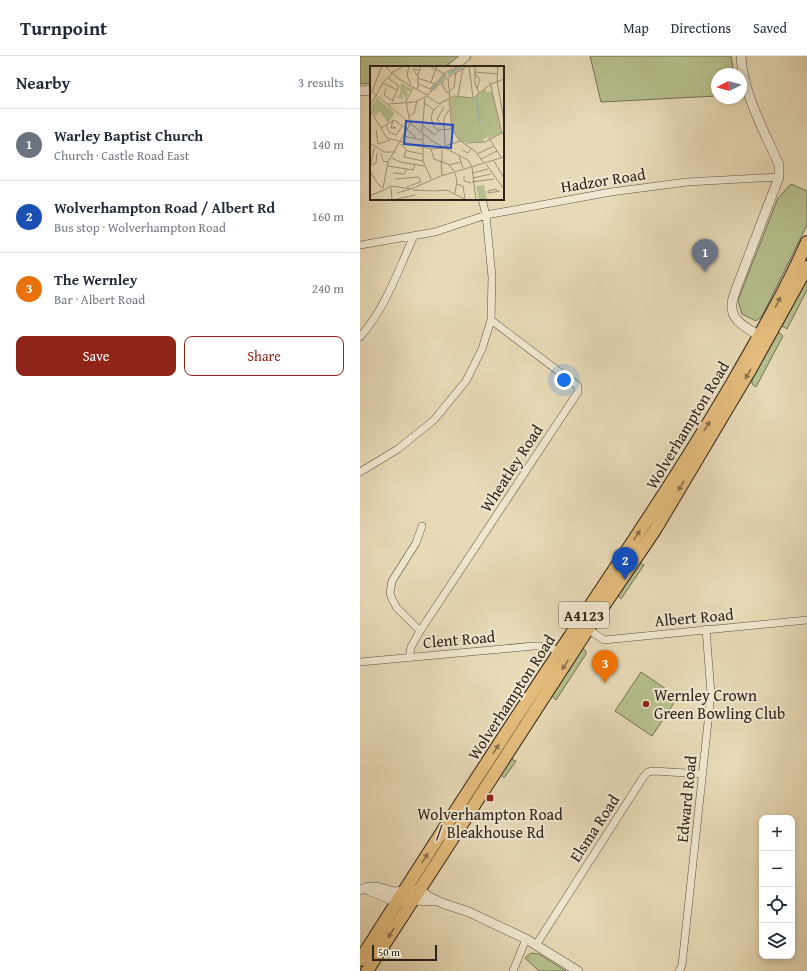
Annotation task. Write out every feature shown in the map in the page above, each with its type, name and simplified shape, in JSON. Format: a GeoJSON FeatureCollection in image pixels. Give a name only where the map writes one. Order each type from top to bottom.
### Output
{"type":"FeatureCollection","features":[{"type":"Feature","properties":{"kind":"highway","name":"Wolverhampton Road"},"geometry":{"type":"LineString","coordinates":[[367,971],[588,629],[655,530],[749,372],[807,242]]}},
{"type":"Feature","properties":{"kind":"highway","name":"Wolverhampton Road"},"geometry":{"type":"LineString","coordinates":[[360,960],[700,438],[807,266]]}},
{"type":"Feature","properties":{"kind":"highway"},"geometry":{"type":"LineString","coordinates":[[560,651],[588,629]]}},
{"type":"Feature","properties":{"kind":"street"},"geometry":{"type":"LineString","coordinates":[[454,66],[466,56]]}},
{"type":"Feature","properties":{"kind":"street"},"geometry":{"type":"LineString","coordinates":[[741,56],[747,90],[779,165],[779,176],[736,289],[732,304],[733,314],[736,320],[763,338]]}},
{"type":"Feature","properties":{"kind":"street"},"geometry":{"type":"LineString","coordinates":[[360,91],[370,90]]}},
{"type":"Feature","properties":{"kind":"street","name":"Hadzor Road"},"geometry":{"type":"LineString","coordinates":[[360,245],[435,232],[486,215],[611,192],[687,182],[779,176]]}},
{"type":"Feature","properties":{"kind":"street"},"geometry":{"type":"LineString","coordinates":[[360,472],[398,449],[434,420],[466,382],[482,349],[491,320],[492,277],[486,215],[482,200]]}},
{"type":"Feature","properties":{"kind":"street"},"geometry":{"type":"LineString","coordinates":[[360,337],[380,311],[392,288],[397,272],[414,236]]}},
{"type":"Feature","properties":{"kind":"street","name":"Wheatley Road"},"geometry":{"type":"LineString","coordinates":[[409,658],[411,647],[420,631],[578,392],[578,386],[491,320]]}},
{"type":"Feature","properties":{"kind":"street"},"geometry":{"type":"LineString","coordinates":[[420,631],[397,608],[390,593],[392,581],[416,543],[422,526]]}},
{"type":"Feature","properties":{"kind":"street","name":"Albert Road"},"geometry":{"type":"LineString","coordinates":[[588,629],[604,640],[807,620]]}},
{"type":"Feature","properties":{"kind":"street","name":"Edward Road"},"geometry":{"type":"LineString","coordinates":[[679,971],[682,965],[711,694],[706,629]]}},
{"type":"Feature","properties":{"kind":"street","name":"Clent Road"},"geometry":{"type":"LineString","coordinates":[[360,662],[534,646],[543,646],[560,651]]}},
{"type":"Feature","properties":{"kind":"street","name":"Elsma Road"},"geometry":{"type":"LineString","coordinates":[[536,945],[644,776],[648,772],[654,771],[702,774]]}},
{"type":"Feature","properties":{"kind":"street"},"geometry":{"type":"LineString","coordinates":[[362,890],[369,887],[377,887],[394,892],[420,890],[429,897],[469,912],[526,939],[578,971]]}},
{"type":"Feature","properties":{"kind":"street"},"geometry":{"type":"LineString","coordinates":[[362,890],[375,892],[397,902],[413,900],[442,902]]}},
{"type":"Feature","properties":{"kind":"street"},"geometry":{"type":"LineString","coordinates":[[513,971],[526,939]]}},
{"type":"Feature","properties":{"kind":"green space"},"geometry":{"type":"Polygon","coordinates":[[[360,56],[461,56],[446,66],[370,66],[370,83],[360,84],[360,56]]]}},
{"type":"Feature","properties":{"kind":"green space"},"geometry":{"type":"Polygon","coordinates":[[[590,56],[731,56],[733,68],[711,68],[711,96],[601,102],[590,56]]]}},
{"type":"Feature","properties":{"kind":"green space"},"geometry":{"type":"Polygon","coordinates":[[[791,184],[807,191],[807,225],[762,316],[756,321],[742,314],[738,300],[778,198],[791,184]]]}},
{"type":"Feature","properties":{"kind":"green space"},"geometry":{"type":"Polygon","coordinates":[[[807,278],[807,290],[787,329],[782,326],[807,278]]]}},
{"type":"Feature","properties":{"kind":"green space"},"geometry":{"type":"Polygon","coordinates":[[[777,333],[780,333],[783,336],[756,387],[752,384],[752,380],[777,333]]]}},
{"type":"Feature","properties":{"kind":"green space"},"geometry":{"type":"Polygon","coordinates":[[[640,563],[644,565],[621,599],[617,595],[640,563]]]}},
{"type":"Feature","properties":{"kind":"green space"},"geometry":{"type":"Polygon","coordinates":[[[583,648],[586,651],[586,654],[556,700],[552,695],[583,648]]]}},
{"type":"Feature","properties":{"kind":"green space","name":"Wernley Crown Green Bowling Club"},"geometry":{"type":"Polygon","coordinates":[[[641,672],[678,697],[652,736],[615,711],[641,672]]]}},
{"type":"Feature","properties":{"kind":"green space"},"geometry":{"type":"Polygon","coordinates":[[[511,759],[516,761],[504,778],[501,775],[511,759]]]}},
{"type":"Feature","properties":{"kind":"green space"},"geometry":{"type":"Polygon","coordinates":[[[531,953],[539,954],[566,971],[539,971],[525,958],[531,953]]]}},
{"type":"Feature","properties":{"kind":"place","name":"Warley Baptist Church"},"geometry":{"type":"Point","coordinates":[705,272]}},
{"type":"Feature","properties":{"kind":"place","name":"Wolverhampton Road / Albert Rd"},"geometry":{"type":"Point","coordinates":[625,580]}},
{"type":"Feature","properties":{"kind":"place","name":"The Wernley"},"geometry":{"type":"Point","coordinates":[605,683]}},
{"type":"Feature","properties":{"kind":"place","name":"Wernley Crown Green Bowling Club"},"geometry":{"type":"Point","coordinates":[646,704]}},
{"type":"Feature","properties":{"kind":"place","name":"Wolverhampton Road / Bleakhouse Rd"},"geometry":{"type":"Point","coordinates":[490,798]}}]}
